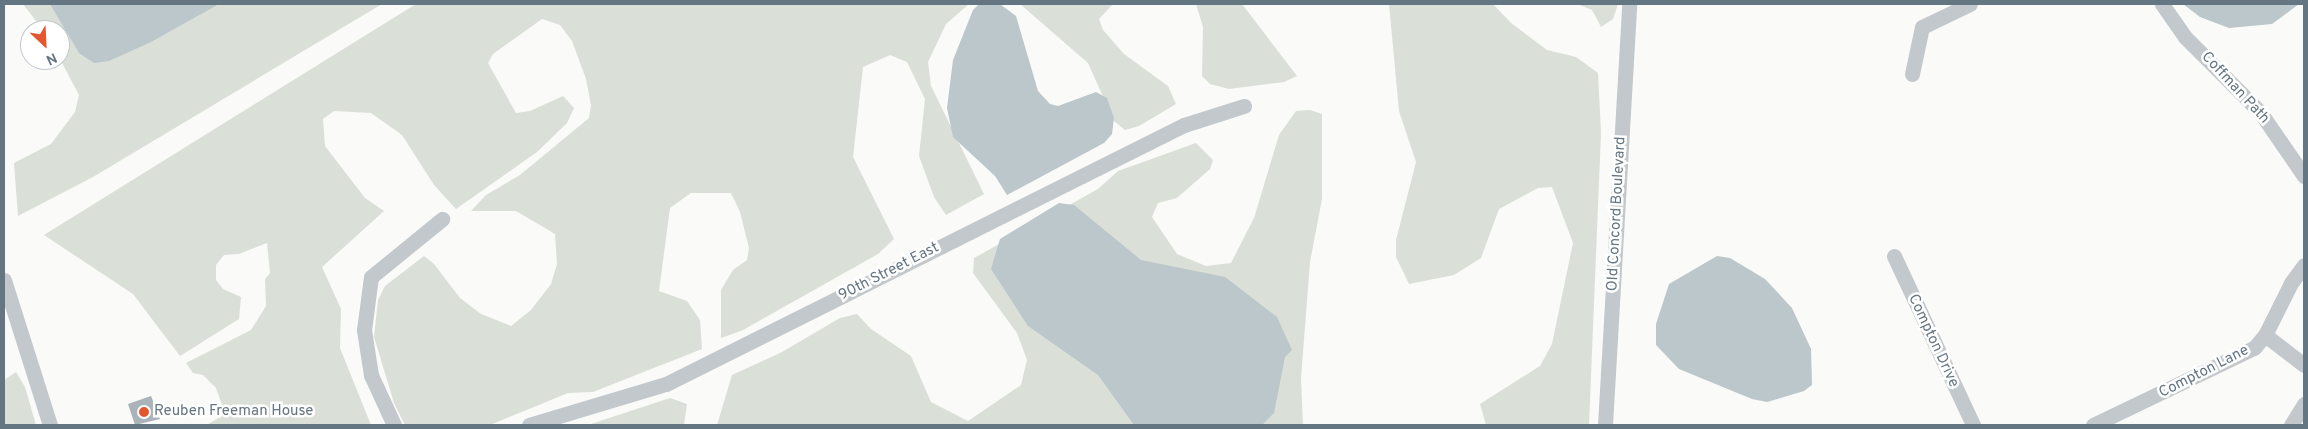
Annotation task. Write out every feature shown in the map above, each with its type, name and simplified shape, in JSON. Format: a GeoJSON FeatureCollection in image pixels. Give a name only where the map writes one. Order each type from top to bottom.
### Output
{"type":"FeatureCollection","features":[{"type":"Feature","properties":{"kind":"street","name":"Old Concord Boulevard"},"geometry":{"type":"LineString","coordinates":[[1605,425],[1628,4]]}},
{"type":"Feature","properties":{"kind":"street"},"geometry":{"type":"LineString","coordinates":[[1912,74],[1922,27],[1970,4]]}},
{"type":"Feature","properties":{"kind":"street","name":"Coffman Path"},"geometry":{"type":"LineString","coordinates":[[2162,4],[2185,36],[2260,112],[2304,176]]}},
{"type":"Feature","properties":{"kind":"street","name":"90th Street East"},"geometry":{"type":"LineString","coordinates":[[529,425],[666,384],[1184,125],[1244,106]]}},
{"type":"Feature","properties":{"kind":"street"},"geometry":{"type":"LineString","coordinates":[[394,425],[371,375],[364,330],[371,277],[442,219]]}},
{"type":"Feature","properties":{"kind":"street","name":"Compton Drive"},"geometry":{"type":"LineString","coordinates":[[1894,256],[1972,425]]}},
{"type":"Feature","properties":{"kind":"street","name":"Compton Lane"},"geometry":{"type":"LineString","coordinates":[[2093,425],[2238,358],[2265,335],[2290,283],[2304,265]]}},
{"type":"Feature","properties":{"kind":"street"},"geometry":{"type":"LineString","coordinates":[[4,280],[10,318],[50,425]]}},
{"type":"Feature","properties":{"kind":"street"},"geometry":{"type":"LineString","coordinates":[[2265,335],[2304,365]]}},
{"type":"Feature","properties":{"kind":"street"},"geometry":{"type":"LineString","coordinates":[[2291,425],[2304,404]]}},
{"type":"Feature","properties":{"kind":"shaded area"},"geometry":{"type":"Polygon","coordinates":[[[23,4],[382,4],[93,177],[18,216],[14,163],[51,144],[75,112],[79,95],[66,70],[70,70],[70,20],[35,20],[23,4]]]}},
{"type":"Feature","properties":{"kind":"shaded area"},"geometry":{"type":"Polygon","coordinates":[[[50,4],[219,4],[151,42],[109,61],[94,63],[79,53],[70,38],[70,20],[59,20],[50,4]]]}},
{"type":"Feature","properties":{"kind":"shaded area"},"geometry":{"type":"Polygon","coordinates":[[[416,4],[969,4],[946,24],[928,62],[931,86],[984,194],[946,215],[934,197],[919,156],[925,99],[907,62],[890,55],[863,67],[853,157],[894,239],[878,254],[743,330],[721,338],[721,290],[733,270],[747,260],[749,248],[740,212],[731,193],[691,193],[670,208],[659,291],[687,301],[700,320],[702,349],[593,392],[568,393],[490,425],[405,425],[394,403],[374,337],[378,300],[385,286],[424,256],[434,264],[460,298],[481,314],[511,326],[531,310],[551,284],[557,264],[555,234],[516,211],[471,211],[486,195],[520,175],[589,118],[591,105],[586,79],[572,41],[560,25],[542,19],[493,54],[488,63],[516,113],[530,111],[563,96],[574,108],[567,123],[537,152],[456,209],[434,185],[402,135],[371,113],[334,111],[323,119],[325,146],[365,198],[384,211],[322,267],[341,309],[340,348],[371,425],[207,425],[220,417],[222,405],[216,388],[203,375],[193,373],[186,363],[251,330],[266,306],[265,279],[270,273],[267,243],[239,254],[224,255],[216,265],[216,280],[223,289],[241,297],[239,319],[180,356],[133,294],[44,235],[416,4]]]}},
{"type":"Feature","properties":{"kind":"shaded area"},"geometry":{"type":"Polygon","coordinates":[[[979,4],[1000,4],[1016,16],[1038,91],[1050,104],[1058,106],[1096,92],[1107,98],[1114,118],[1112,134],[1104,143],[1007,195],[995,176],[953,137],[947,108],[953,60],[973,10],[979,4]]]}},
{"type":"Feature","properties":{"kind":"shaded area"},"geometry":{"type":"Polygon","coordinates":[[[1020,4],[1113,4],[1099,19],[1103,30],[1124,54],[1168,86],[1176,104],[1139,126],[1125,130],[1114,121],[1088,63],[1020,4]]]}},
{"type":"Feature","properties":{"kind":"shaded area"},"geometry":{"type":"Polygon","coordinates":[[[1196,4],[1242,4],[1297,76],[1284,82],[1229,89],[1210,84],[1202,76],[1203,27],[1196,4]]]}},
{"type":"Feature","properties":{"kind":"shaded area"},"geometry":{"type":"Polygon","coordinates":[[[1389,4],[1493,4],[1511,23],[1547,50],[1576,57],[1598,73],[1601,133],[1589,425],[1486,425],[1480,404],[1540,366],[1552,344],[1573,243],[1552,187],[1538,188],[1499,209],[1481,258],[1454,275],[1409,284],[1396,257],[1396,240],[1416,162],[1399,111],[1389,4]]]}},
{"type":"Feature","properties":{"kind":"shaded area"},"geometry":{"type":"Polygon","coordinates":[[[1577,4],[1618,4],[1613,19],[1601,27],[1592,10],[1577,4]]]}},
{"type":"Feature","properties":{"kind":"shaded area"},"geometry":{"type":"Polygon","coordinates":[[[2183,4],[2299,4],[2272,24],[2229,28],[2200,17],[2183,4]]]}},
{"type":"Feature","properties":{"kind":"shaded area"},"geometry":{"type":"Polygon","coordinates":[[[1310,110],[1322,114],[1322,199],[1310,262],[1301,378],[1303,425],[717,425],[732,375],[782,352],[840,318],[857,314],[871,329],[911,356],[931,402],[968,421],[1021,385],[1027,360],[1017,333],[973,273],[974,258],[1098,189],[1118,171],[1196,143],[1213,160],[1210,169],[1177,198],[1158,203],[1152,217],[1177,254],[1206,266],[1231,263],[1254,218],[1279,135],[1296,111],[1310,110]]]}},
{"type":"Feature","properties":{"kind":"shaded area"},"geometry":{"type":"Polygon","coordinates":[[[1059,203],[1074,205],[1141,260],[1225,277],[1277,317],[1292,350],[1285,357],[1274,413],[1262,425],[1134,425],[1098,375],[1028,326],[991,269],[1000,239],[1059,203]]]}},
{"type":"Feature","properties":{"kind":"shaded area"},"geometry":{"type":"Polygon","coordinates":[[[1717,256],[1730,258],[1765,279],[1792,308],[1811,349],[1812,385],[1804,391],[1767,402],[1752,399],[1679,369],[1656,345],[1656,324],[1669,284],[1717,256]]]}},
{"type":"Feature","properties":{"kind":"shaded area"},"geometry":{"type":"Polygon","coordinates":[[[16,372],[25,387],[36,425],[4,425],[4,380],[16,372]]]}},
{"type":"Feature","properties":{"kind":"shaded area"},"geometry":{"type":"Polygon","coordinates":[[[670,398],[687,404],[684,425],[588,425],[670,398]]]}},
{"type":"Feature","properties":{"kind":"building","name":"Reuben Freeman House"},"geometry":{"type":"Polygon","coordinates":[[[151,396],[160,419],[135,425],[128,404],[151,396]]]}},
{"type":"Feature","properties":{"kind":"place","name":"Reuben Freeman House"},"geometry":{"type":"Point","coordinates":[144,412]}}]}
